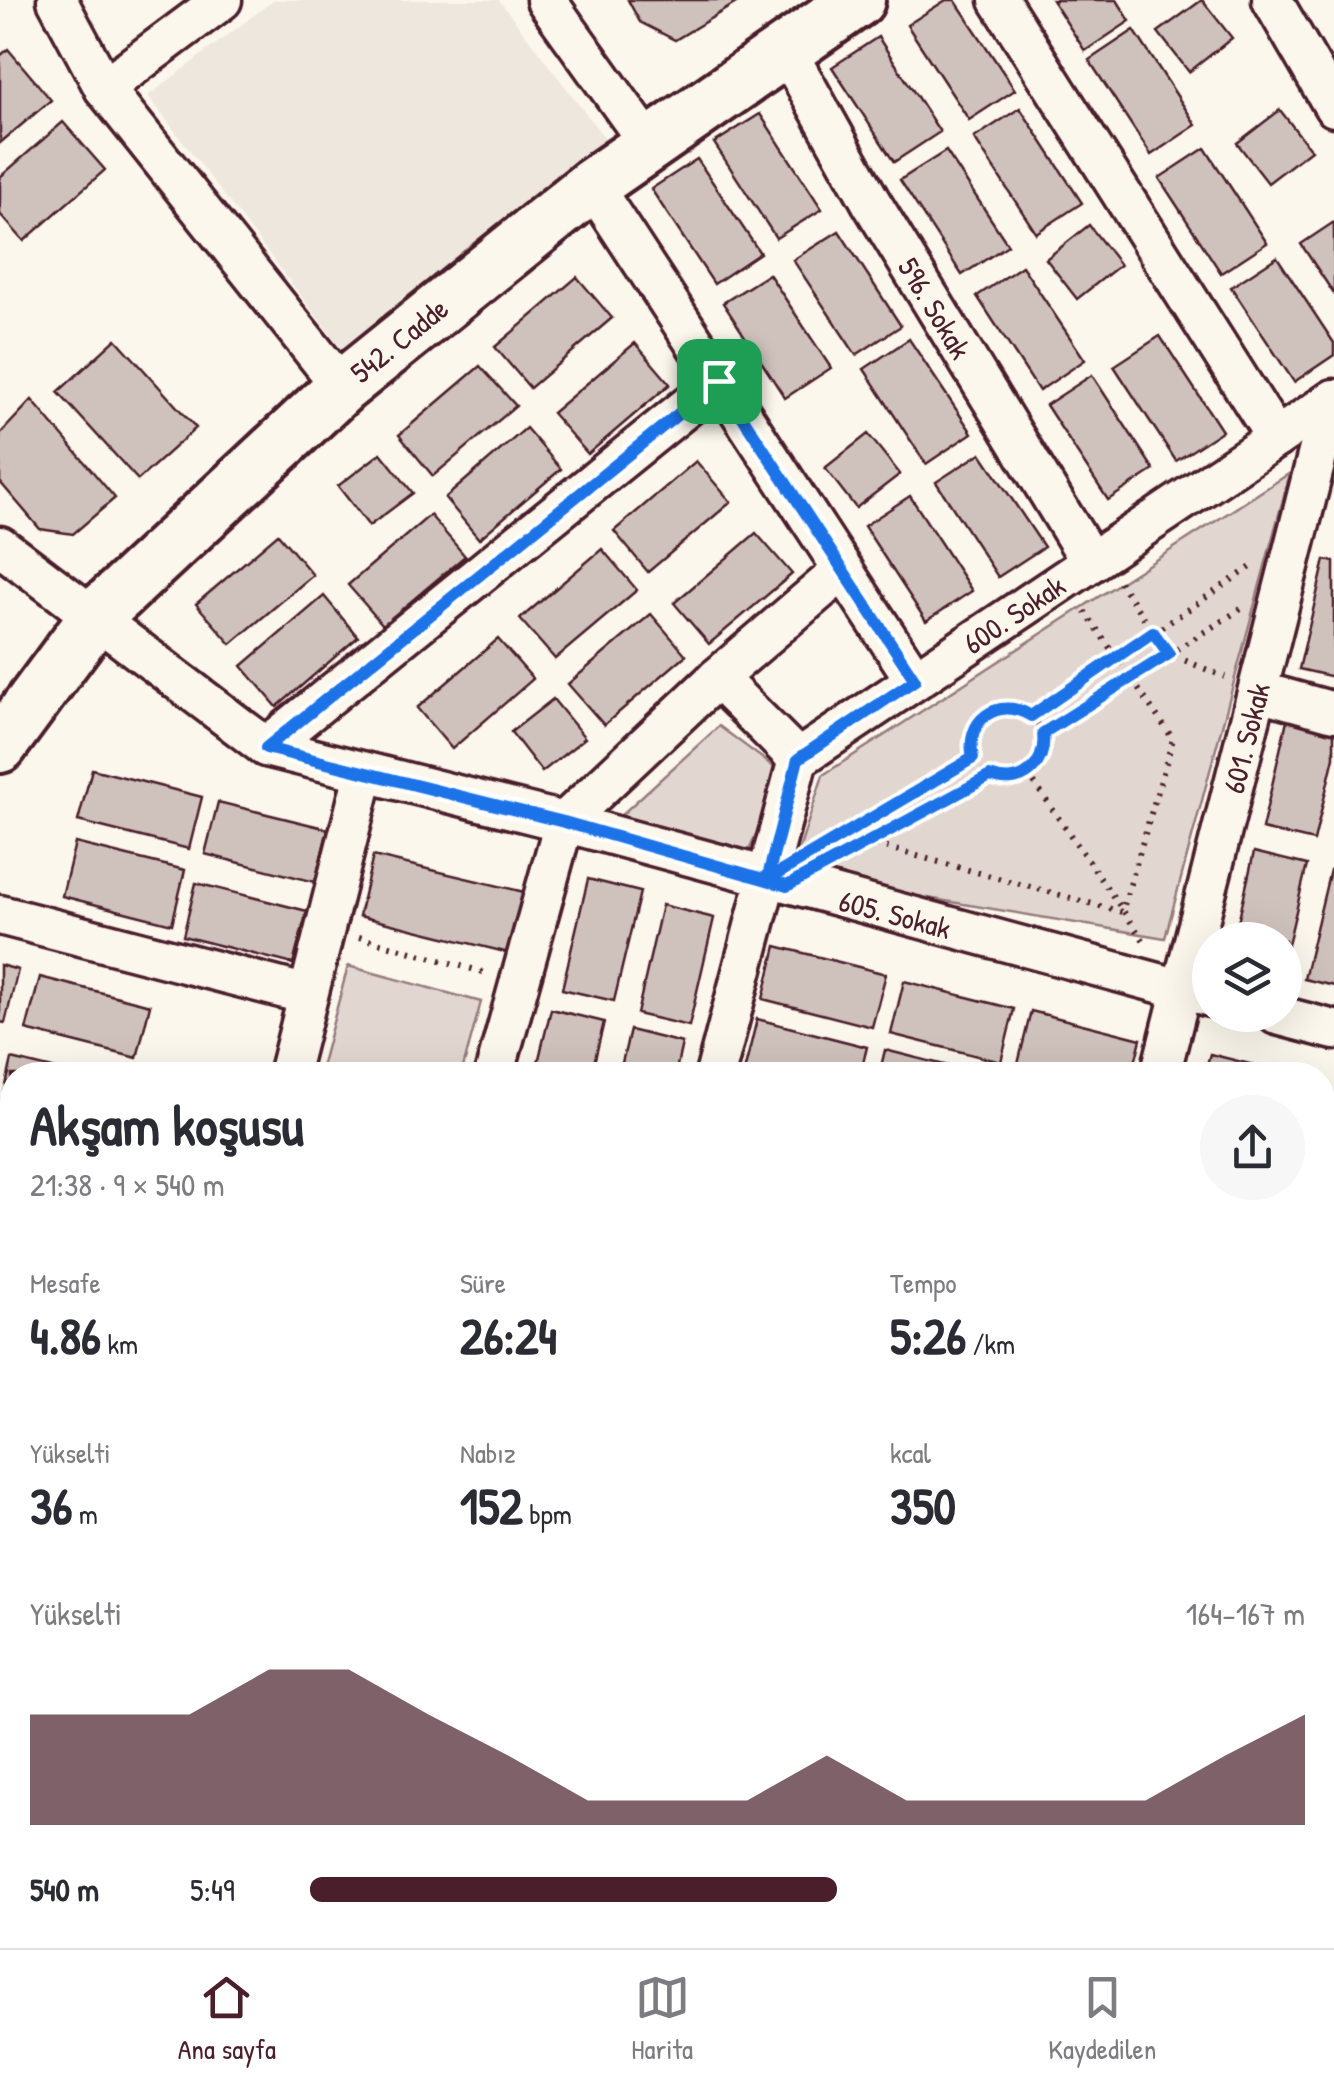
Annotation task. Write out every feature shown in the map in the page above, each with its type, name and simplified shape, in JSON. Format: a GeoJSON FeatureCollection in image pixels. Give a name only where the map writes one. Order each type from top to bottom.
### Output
{"type":"FeatureCollection","features":[{"type":"Feature","properties":{"kind":"street"},"geometry":{"type":"LineString","coordinates":[[56,0],[104,88],[342,387]]}},
{"type":"Feature","properties":{"kind":"street"},"geometry":{"type":"LineString","coordinates":[[104,88],[222,0]]}},
{"type":"Feature","properties":{"kind":"street"},"geometry":{"type":"LineString","coordinates":[[546,0],[649,144]]}},
{"type":"Feature","properties":{"kind":"street","name":"542. Cadde"},"geometry":{"type":"LineString","coordinates":[[0,746],[96,616],[342,387],[592,185],[858,0]]}},
{"type":"Feature","properties":{"kind":"street"},"geometry":{"type":"LineString","coordinates":[[999,0],[1276,438]]}},
{"type":"Feature","properties":{"kind":"street"},"geometry":{"type":"LineString","coordinates":[[1280,3],[1334,107]]}},
{"type":"Feature","properties":{"kind":"street","name":"596. Sokak"},"geometry":{"type":"LineString","coordinates":[[786,50],[871,202],[1102,568]]}},
{"type":"Feature","properties":{"kind":"street"},"geometry":{"type":"LineString","coordinates":[[592,185],[915,680]]}},
{"type":"Feature","properties":{"kind":"street"},"geometry":{"type":"LineString","coordinates":[[266,748],[719,381]]}},
{"type":"Feature","properties":{"kind":"street","name":"600. Sokak"},"geometry":{"type":"LineString","coordinates":[[798,759],[915,680],[1102,568],[1332,400]]}},
{"type":"Feature","properties":{"kind":"street","name":"601. Sokak"},"geometry":{"type":"LineString","coordinates":[[1211,922],[1258,691],[1332,400]]}},
{"type":"Feature","properties":{"kind":"street","name":"605. Sokak"},"geometry":{"type":"LineString","coordinates":[[0,546],[36,578],[96,616],[266,748],[564,822],[1192,993]]}},
{"type":"Feature","properties":{"kind":"street"},"geometry":{"type":"LineString","coordinates":[[498,1062],[564,822],[716,678],[843,570]]}},
{"type":"Feature","properties":{"kind":"street"},"geometry":{"type":"LineString","coordinates":[[716,678],[798,759],[777,883],[719,1062]]}},
{"type":"Feature","properties":{"kind":"street"},"geometry":{"type":"LineString","coordinates":[[1258,691],[1334,712]]}},
{"type":"Feature","properties":{"kind":"street"},"geometry":{"type":"LineString","coordinates":[[291,1062],[364,774]]}},
{"type":"Feature","properties":{"kind":"street"},"geometry":{"type":"LineString","coordinates":[[0,915],[308,995]]}},
{"type":"Feature","properties":{"kind":"street","name":"601. Sokak"},"geometry":{"type":"LineString","coordinates":[[1166,1062],[1192,1003]]}},
{"type":"Feature","properties":{"kind":"street"},"geometry":{"type":"LineString","coordinates":[[1302,1022],[1334,1030]]}},
{"type":"Feature","properties":{"kind":"path"},"geometry":{"type":"LineString","coordinates":[[1031,716],[1297,537]]}},
{"type":"Feature","properties":{"kind":"path"},"geometry":{"type":"LineString","coordinates":[[1102,568],[1169,654],[1258,691]]}},
{"type":"Feature","properties":{"kind":"path"},"geometry":{"type":"LineString","coordinates":[[1043,733],[1286,581]]}},
{"type":"Feature","properties":{"kind":"path"},"geometry":{"type":"LineString","coordinates":[[1076,598],[1173,738],[1122,912]]}},
{"type":"Feature","properties":{"kind":"path"},"geometry":{"type":"LineString","coordinates":[[1008,707],[1031,716],[1043,733],[1042,756],[1028,774],[1009,781],[990,776],[973,758],[972,735],[985,714],[1008,707]]}},
{"type":"Feature","properties":{"kind":"path"},"geometry":{"type":"LineString","coordinates":[[777,883],[973,758]]}},
{"type":"Feature","properties":{"kind":"path"},"geometry":{"type":"LineString","coordinates":[[1028,774],[1122,912],[1192,990]]}},
{"type":"Feature","properties":{"kind":"path"},"geometry":{"type":"LineString","coordinates":[[777,883],[866,842],[990,776]]}},
{"type":"Feature","properties":{"kind":"path"},"geometry":{"type":"LineString","coordinates":[[866,842],[1122,912]]}},
{"type":"Feature","properties":{"kind":"path"},"geometry":{"type":"LineString","coordinates":[[325,927],[521,982]]}},
{"type":"Feature","properties":{"kind":"shaded area"},"geometry":{"type":"Polygon","coordinates":[[[274,0],[499,0],[612,148],[344,352],[148,96],[274,0]]]}},
{"type":"Feature","properties":{"kind":"shaded area"},"geometry":{"type":"Polygon","coordinates":[[[1290,473],[1165,938],[791,875],[823,775],[1290,473]]]}},
{"type":"Feature","properties":{"kind":"shaded area"},"geometry":{"type":"Polygon","coordinates":[[[719,726],[782,773],[748,853],[618,818],[719,726]]]}},
{"type":"Feature","properties":{"kind":"shaded area"},"geometry":{"type":"Polygon","coordinates":[[[348,966],[481,1002],[465,1062],[322,1062],[348,966]]]}},
{"type":"Feature","properties":{"kind":"building"},"geometry":{"type":"Polygon","coordinates":[[[628,0],[741,0],[675,40],[640,22],[628,0]]]}},
{"type":"Feature","properties":{"kind":"building"},"geometry":{"type":"Polygon","coordinates":[[[946,0],[955,0],[1015,90],[969,120],[907,25],[946,0]]]}},
{"type":"Feature","properties":{"kind":"building"},"geometry":{"type":"Polygon","coordinates":[[[1052,0],[1117,0],[1130,21],[1085,51],[1052,0]]]}},
{"type":"Feature","properties":{"kind":"building"},"geometry":{"type":"Polygon","coordinates":[[[1202,0],[1232,38],[1189,72],[1158,32],[1202,0]]]}},
{"type":"Feature","properties":{"kind":"building"},"geometry":{"type":"Polygon","coordinates":[[[1134,30],[1196,125],[1151,155],[1089,60],[1134,30]]]}},
{"type":"Feature","properties":{"kind":"building"},"geometry":{"type":"Polygon","coordinates":[[[878,37],[940,132],[894,162],[832,67],[878,37]]]}},
{"type":"Feature","properties":{"kind":"building"},"geometry":{"type":"Polygon","coordinates":[[[8,49],[51,100],[0,143],[0,56],[8,49]]]}},
{"type":"Feature","properties":{"kind":"building"},"geometry":{"type":"Polygon","coordinates":[[[1020,108],[1082,203],[1036,233],[974,138],[1020,108]]]}},
{"type":"Feature","properties":{"kind":"building"},"geometry":{"type":"Polygon","coordinates":[[[1280,110],[1311,150],[1268,183],[1237,143],[1280,110]]]}},
{"type":"Feature","properties":{"kind":"building"},"geometry":{"type":"Polygon","coordinates":[[[760,114],[822,209],[776,238],[714,143],[760,114]]]}},
{"type":"Feature","properties":{"kind":"building"},"geometry":{"type":"Polygon","coordinates":[[[63,122],[105,170],[24,241],[0,214],[0,177],[63,122]]]}},
{"type":"Feature","properties":{"kind":"building"},"geometry":{"type":"Polygon","coordinates":[[[1205,148],[1267,243],[1221,273],[1159,178],[1205,148]]]}},
{"type":"Feature","properties":{"kind":"building"},"geometry":{"type":"Polygon","coordinates":[[[946,151],[1008,245],[962,275],[900,180],[946,151]]]}},
{"type":"Feature","properties":{"kind":"building"},"geometry":{"type":"Polygon","coordinates":[[[697,159],[760,253],[714,284],[651,189],[697,159]]]}},
{"type":"Feature","properties":{"kind":"building"},"geometry":{"type":"Polygon","coordinates":[[[1334,222],[1334,294],[1301,244],[1334,222]]]}},
{"type":"Feature","properties":{"kind":"building"},"geometry":{"type":"Polygon","coordinates":[[[1089,225],[1120,265],[1077,299],[1046,259],[1089,225]]]}},
{"type":"Feature","properties":{"kind":"building"},"geometry":{"type":"Polygon","coordinates":[[[839,231],[901,326],[856,355],[793,260],[839,231]]]}},
{"type":"Feature","properties":{"kind":"building"},"geometry":{"type":"Polygon","coordinates":[[[1277,257],[1334,343],[1334,355],[1294,382],[1231,287],[1277,257]]]}},
{"type":"Feature","properties":{"kind":"building"},"geometry":{"type":"Polygon","coordinates":[[[1022,266],[1085,360],[1039,391],[977,296],[1022,266]]]}},
{"type":"Feature","properties":{"kind":"building"},"geometry":{"type":"Polygon","coordinates":[[[769,274],[831,368],[785,398],[723,303],[769,274]]]}},
{"type":"Feature","properties":{"kind":"building"},"geometry":{"type":"Polygon","coordinates":[[[577,277],[612,318],[530,388],[495,347],[577,277]]]}},
{"type":"Feature","properties":{"kind":"building"},"geometry":{"type":"Polygon","coordinates":[[[1160,336],[1222,431],[1176,461],[1114,366],[1160,336]]]}},
{"type":"Feature","properties":{"kind":"building"},"geometry":{"type":"Polygon","coordinates":[[[116,339],[196,428],[138,480],[58,392],[116,339]]]}},
{"type":"Feature","properties":{"kind":"building"},"geometry":{"type":"Polygon","coordinates":[[[909,339],[972,433],[926,464],[864,369],[909,339]]]}},
{"type":"Feature","properties":{"kind":"building"},"geometry":{"type":"Polygon","coordinates":[[[635,343],[670,384],[588,454],[552,413],[635,343]]]}},
{"type":"Feature","properties":{"kind":"building"},"geometry":{"type":"Polygon","coordinates":[[[480,366],[516,406],[433,476],[399,435],[480,366]]]}},
{"type":"Feature","properties":{"kind":"building"},"geometry":{"type":"Polygon","coordinates":[[[1092,375],[1154,470],[1108,500],[1046,405],[1092,375]]]}},
{"type":"Feature","properties":{"kind":"building"},"geometry":{"type":"Polygon","coordinates":[[[32,400],[115,498],[73,534],[40,529],[0,482],[0,434],[32,400]]]}},
{"type":"Feature","properties":{"kind":"building"},"geometry":{"type":"Polygon","coordinates":[[[526,428],[561,469],[479,539],[445,498],[526,428]]]}},
{"type":"Feature","properties":{"kind":"building"},"geometry":{"type":"Polygon","coordinates":[[[868,434],[900,474],[856,508],[825,468],[868,434]]]}},
{"type":"Feature","properties":{"kind":"building"},"geometry":{"type":"Polygon","coordinates":[[[381,453],[413,493],[369,526],[338,486],[381,453]]]}},
{"type":"Feature","properties":{"kind":"building"},"geometry":{"type":"Polygon","coordinates":[[[981,453],[1044,547],[998,577],[936,482],[981,453]]]}},
{"type":"Feature","properties":{"kind":"building"},"geometry":{"type":"Polygon","coordinates":[[[696,461],[731,502],[648,572],[614,531],[696,461]]]}},
{"type":"Feature","properties":{"kind":"building"},"geometry":{"type":"Polygon","coordinates":[[[910,496],[972,591],[926,621],[864,526],[910,496]]]}},
{"type":"Feature","properties":{"kind":"building"},"geometry":{"type":"Polygon","coordinates":[[[430,515],[465,556],[383,625],[348,585],[430,515]]]}},
{"type":"Feature","properties":{"kind":"building"},"geometry":{"type":"Polygon","coordinates":[[[756,533],[792,574],[709,644],[674,603],[756,533]]]}},
{"type":"Feature","properties":{"kind":"building"},"geometry":{"type":"Polygon","coordinates":[[[278,534],[313,575],[231,644],[196,604],[278,534]]]}},
{"type":"Feature","properties":{"kind":"building"},"geometry":{"type":"Polygon","coordinates":[[[602,549],[637,590],[555,659],[520,619],[602,549]]]}},
{"type":"Feature","properties":{"kind":"building"},"geometry":{"type":"Polygon","coordinates":[[[1325,560],[1334,562],[1334,677],[1299,669],[1325,560]]]}},
{"type":"Feature","properties":{"kind":"building"},"geometry":{"type":"Polygon","coordinates":[[[324,596],[358,637],[277,707],[242,666],[324,596]]]}},
{"type":"Feature","properties":{"kind":"building"},"geometry":{"type":"Polygon","coordinates":[[[651,614],[686,655],[604,725],[568,684],[651,614]]]}},
{"type":"Feature","properties":{"kind":"building"},"geometry":{"type":"Polygon","coordinates":[[[498,639],[533,679],[452,749],[417,708],[498,639]]]}},
{"type":"Feature","properties":{"kind":"building"},"geometry":{"type":"Polygon","coordinates":[[[553,699],[585,738],[542,772],[511,732],[553,699]]]}},
{"type":"Feature","properties":{"kind":"building"},"geometry":{"type":"Polygon","coordinates":[[[1287,720],[1334,731],[1334,757],[1314,841],[1262,829],[1287,720]]]}},
{"type":"Feature","properties":{"kind":"building"},"geometry":{"type":"Polygon","coordinates":[[[92,769],[202,797],[189,849],[78,821],[92,769]]]}},
{"type":"Feature","properties":{"kind":"building"},"geometry":{"type":"Polygon","coordinates":[[[218,802],[328,829],[315,882],[205,854],[218,802]]]}},
{"type":"Feature","properties":{"kind":"building"},"geometry":{"type":"Polygon","coordinates":[[[75,843],[185,870],[172,924],[62,896],[75,843]]]}},
{"type":"Feature","properties":{"kind":"building"},"geometry":{"type":"Polygon","coordinates":[[[1254,852],[1307,865],[1293,922],[1238,922],[1254,852]]]}},
{"type":"Feature","properties":{"kind":"building"},"geometry":{"type":"Polygon","coordinates":[[[373,856],[524,892],[509,953],[359,916],[373,856]]]}},
{"type":"Feature","properties":{"kind":"building"},"geometry":{"type":"Polygon","coordinates":[[[1330,870],[1334,871],[1334,986],[1304,979],[1330,870]]]}},
{"type":"Feature","properties":{"kind":"building"},"geometry":{"type":"Polygon","coordinates":[[[588,879],[640,892],[614,1001],[562,989],[588,879]]]}},
{"type":"Feature","properties":{"kind":"building"},"geometry":{"type":"Polygon","coordinates":[[[196,883],[307,911],[293,964],[183,936],[196,883]]]}},
{"type":"Feature","properties":{"kind":"building"},"geometry":{"type":"Polygon","coordinates":[[[662,905],[714,918],[689,1026],[637,1014],[662,905]]]}},
{"type":"Feature","properties":{"kind":"building"},"geometry":{"type":"Polygon","coordinates":[[[776,946],[886,974],[872,1027],[763,999],[776,946]]]}},
{"type":"Feature","properties":{"kind":"building"},"geometry":{"type":"Polygon","coordinates":[[[0,965],[18,970],[5,1023],[0,1022],[0,965]]]}},
{"type":"Feature","properties":{"kind":"building"},"geometry":{"type":"Polygon","coordinates":[[[40,977],[150,1005],[137,1058],[26,1030],[40,977]]]}},
{"type":"Feature","properties":{"kind":"building"},"geometry":{"type":"Polygon","coordinates":[[[904,981],[1014,1009],[1001,1062],[891,1034],[904,981]]]}},
{"type":"Feature","properties":{"kind":"building"},"geometry":{"type":"Polygon","coordinates":[[[551,1009],[604,1022],[594,1062],[538,1062],[551,1009]]]}},
{"type":"Feature","properties":{"kind":"building"},"geometry":{"type":"Polygon","coordinates":[[[1031,1011],[1141,1039],[1135,1062],[1018,1062],[1031,1011]]]}},
{"type":"Feature","properties":{"kind":"building"},"geometry":{"type":"Polygon","coordinates":[[[757,1019],[867,1047],[863,1062],[746,1062],[757,1019]]]}},
{"type":"Feature","properties":{"kind":"building"},"geometry":{"type":"Polygon","coordinates":[[[630,1030],[682,1043],[678,1062],[622,1062],[630,1030]]]}},
{"type":"Feature","properties":{"kind":"building"},"geometry":{"type":"Polygon","coordinates":[[[885,1050],[933,1062],[882,1062],[885,1050]]]}},
{"type":"Feature","properties":{"kind":"building"},"geometry":{"type":"Polygon","coordinates":[[[1210,1054],[1242,1062],[1208,1062],[1210,1054]]]}},
{"type":"Feature","properties":{"kind":"route"},"geometry":{"type":"LineString","coordinates":[[719,381],[266,748],[564,822],[767,880],[973,758],[972,735],[985,714],[1008,707],[1031,716],[1153,632],[1169,654],[1043,733],[1042,756],[1028,774],[1009,781],[990,776],[787,886],[767,880],[798,759],[915,680],[719,381]]}}]}
